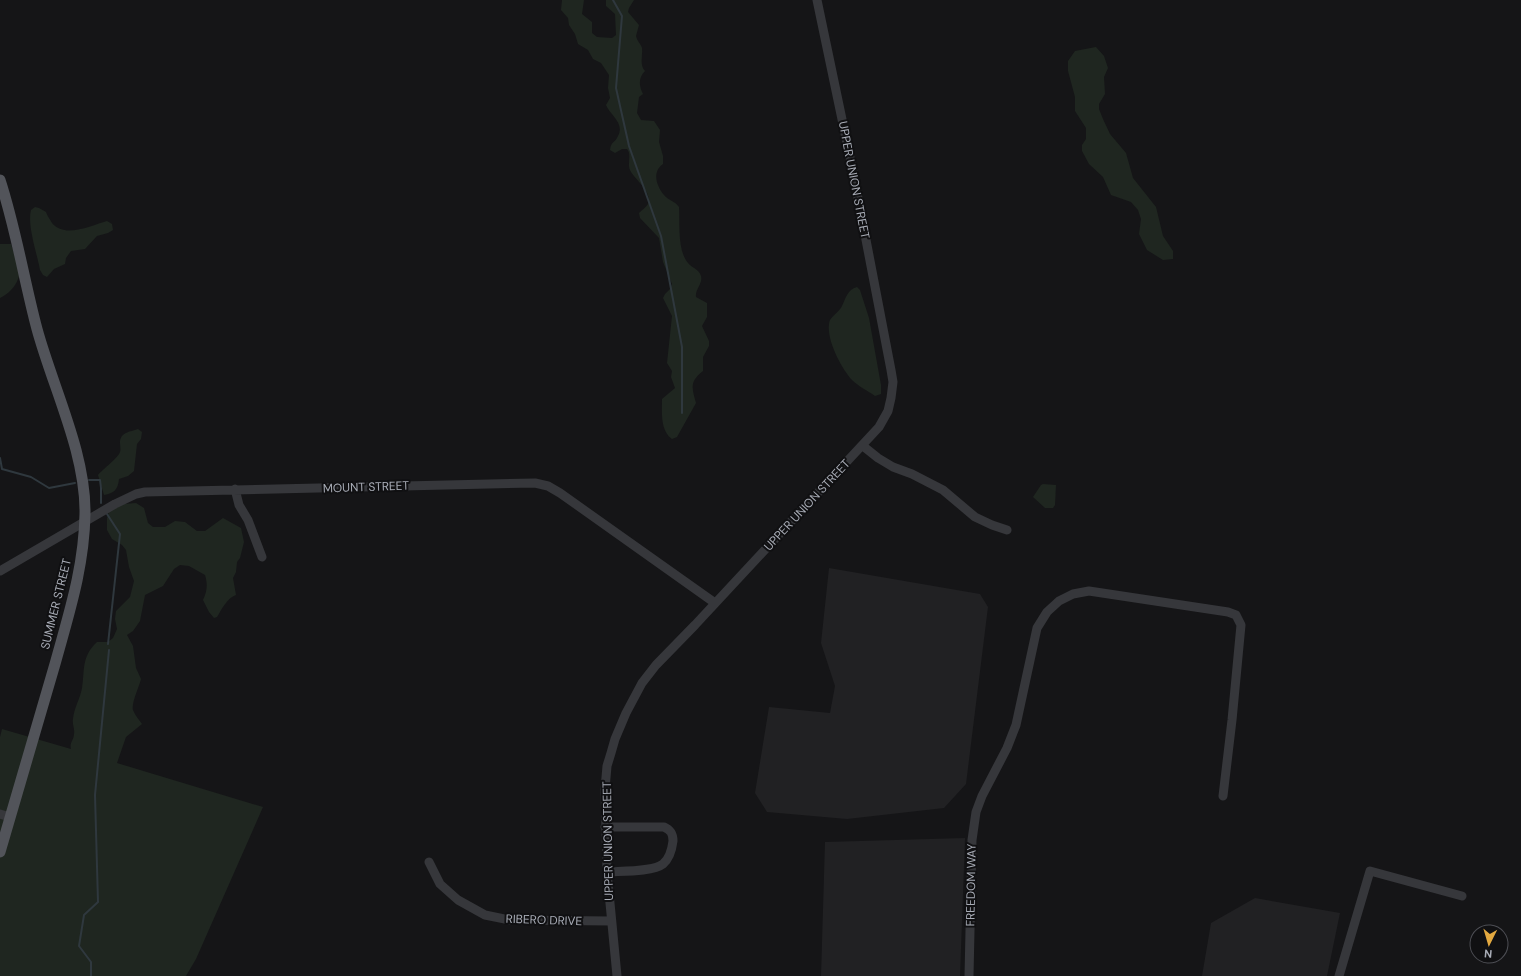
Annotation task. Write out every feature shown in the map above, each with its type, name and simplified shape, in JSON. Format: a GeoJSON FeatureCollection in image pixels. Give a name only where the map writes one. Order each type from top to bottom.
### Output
{"type":"FeatureCollection","features":[{"type":"Feature","properties":{"kind":"main road","name":"SUMMER STREET"},"geometry":{"type":"LineString","coordinates":[[0,180],[24,268],[37,327],[52,379],[76,447],[81,470],[85,522],[84,544],[72,604],[5,815],[0,852]]}},
{"type":"Feature","properties":{"kind":"street","name":"UPPER UNION STREET"},"geometry":{"type":"LineString","coordinates":[[617,976],[607,872],[605,789],[608,766],[615,739],[634,698],[642,683],[656,666],[863,446],[879,427],[888,411],[891,398],[893,382],[882,315],[817,0]]}},
{"type":"Feature","properties":{"kind":"street"},"geometry":{"type":"LineString","coordinates":[[863,446],[878,458],[893,467],[912,474],[943,490],[975,517],[1007,530]]}},
{"type":"Feature","properties":{"kind":"street","name":"MOUNT STREET"},"geometry":{"type":"LineString","coordinates":[[0,571],[125,499],[145,492],[535,483],[548,486],[715,603]]}},
{"type":"Feature","properties":{"kind":"street"},"geometry":{"type":"LineString","coordinates":[[235,489],[239,505],[248,520],[262,557]]}},
{"type":"Feature","properties":{"kind":"street","name":"FREEDOM WAY"},"geometry":{"type":"LineString","coordinates":[[969,976],[972,840],[976,812],[982,796],[997,770],[1016,725],[1037,628],[1047,612],[1059,601],[1073,594],[1089,591],[1228,612],[1236,615],[1240,620],[1241,625],[1223,796]]}},
{"type":"Feature","properties":{"kind":"street"},"geometry":{"type":"LineString","coordinates":[[605,827],[664,827],[669,829],[673,836],[670,852],[662,864],[655,868],[607,872]]}},
{"type":"Feature","properties":{"kind":"street","name":"RIBERO DRIVE"},"geometry":{"type":"LineString","coordinates":[[429,862],[440,884],[458,900],[485,915],[510,920],[611,922]]}},
{"type":"Feature","properties":{"kind":"street"},"geometry":{"type":"LineString","coordinates":[[1339,976],[1370,871],[1462,896]]}},
{"type":"Feature","properties":{"kind":"shaded area"},"geometry":{"type":"Polygon","coordinates":[[[562,0],[584,0],[582,14],[592,22],[592,33],[597,37],[612,38],[616,35],[615,14],[606,6],[606,0],[634,0],[628,12],[639,25],[636,36],[642,48],[642,63],[645,71],[640,79],[643,94],[639,97],[637,113],[641,120],[654,121],[660,130],[659,142],[663,156],[663,164],[657,171],[657,183],[664,195],[676,203],[679,207],[680,236],[684,258],[699,272],[701,276],[701,282],[696,297],[707,303],[707,317],[702,326],[709,341],[709,346],[703,357],[703,371],[695,379],[693,386],[693,393],[696,403],[677,437],[672,439],[665,431],[662,421],[662,399],[675,388],[671,377],[672,371],[667,363],[672,316],[663,298],[672,284],[663,262],[659,238],[640,218],[639,213],[648,204],[649,199],[646,190],[630,170],[628,151],[627,149],[622,149],[615,153],[610,150],[611,145],[618,136],[620,127],[606,105],[610,98],[608,88],[609,75],[601,63],[593,59],[588,50],[578,44],[575,34],[569,25],[568,18],[561,10],[562,0]]]}},
{"type":"Feature","properties":{"kind":"shaded area"},"geometry":{"type":"Polygon","coordinates":[[[1096,47],[1104,56],[1108,68],[1104,77],[1105,94],[1099,104],[1099,109],[1110,134],[1126,153],[1133,178],[1156,207],[1163,236],[1173,251],[1173,259],[1163,260],[1147,250],[1139,234],[1141,219],[1138,210],[1131,202],[1111,195],[1103,177],[1089,164],[1082,151],[1082,145],[1086,139],[1086,128],[1075,111],[1075,97],[1068,71],[1068,61],[1075,51],[1096,47]]]}},
{"type":"Feature","properties":{"kind":"shaded area"},"geometry":{"type":"Polygon","coordinates":[[[35,207],[46,212],[52,223],[57,228],[64,230],[79,230],[107,221],[112,224],[113,230],[97,236],[85,249],[71,251],[66,258],[65,264],[54,269],[47,277],[43,275],[40,270],[31,232],[30,216],[31,210],[35,207]]]}},
{"type":"Feature","properties":{"kind":"shaded area"},"geometry":{"type":"Polygon","coordinates":[[[0,244],[11,244],[21,273],[12,289],[0,298],[0,244]]]}},
{"type":"Feature","properties":{"kind":"shaded area"},"geometry":{"type":"Polygon","coordinates":[[[857,287],[860,290],[869,318],[881,385],[881,394],[875,396],[857,384],[848,375],[835,352],[829,334],[830,320],[841,308],[849,292],[857,287]]]}},
{"type":"Feature","properties":{"kind":"shaded area"},"geometry":{"type":"Polygon","coordinates":[[[138,429],[142,432],[141,439],[137,444],[134,471],[128,476],[119,479],[118,486],[115,490],[104,495],[98,475],[119,454],[120,439],[126,433],[138,429]]]}},
{"type":"Feature","properties":{"kind":"shaded area"},"geometry":{"type":"Polygon","coordinates":[[[1043,484],[1056,485],[1055,505],[1053,508],[1045,508],[1033,497],[1043,484]]]}},
{"type":"Feature","properties":{"kind":"shaded area"},"geometry":{"type":"Polygon","coordinates":[[[136,503],[144,508],[148,523],[153,527],[165,527],[175,521],[185,522],[197,531],[205,531],[223,518],[241,528],[244,542],[233,578],[236,595],[227,601],[217,617],[214,618],[209,612],[203,600],[207,588],[205,575],[189,566],[180,565],[174,569],[163,586],[145,595],[140,621],[133,631],[127,635],[133,646],[136,668],[141,679],[134,700],[133,710],[142,724],[126,737],[117,763],[263,807],[196,959],[186,976],[0,976],[0,737],[2,729],[71,749],[74,736],[73,721],[82,688],[86,658],[97,642],[108,642],[113,638],[117,629],[115,619],[116,611],[130,597],[134,581],[129,567],[126,550],[122,545],[112,539],[107,530],[107,518],[110,509],[124,504],[136,503]]]}},
{"type":"Feature","properties":{"kind":"shaded area"},"geometry":{"type":"Polygon","coordinates":[[[829,568],[980,594],[988,607],[966,784],[944,808],[847,819],[767,812],[755,793],[769,707],[830,713],[835,686],[821,643],[829,568]]]}},
{"type":"Feature","properties":{"kind":"shaded area"},"geometry":{"type":"Polygon","coordinates":[[[965,838],[960,976],[821,976],[825,842],[965,838]]]}},
{"type":"Feature","properties":{"kind":"shaded area"},"geometry":{"type":"Polygon","coordinates":[[[1255,898],[1340,913],[1327,976],[1202,976],[1211,923],[1255,898]]]}},
{"type":"Feature","properties":{"kind":"waterway"},"geometry":{"type":"LineString","coordinates":[[613,0],[622,16],[616,88],[629,146],[661,236],[682,347],[682,413]]}},
{"type":"Feature","properties":{"kind":"waterway"},"geometry":{"type":"LineString","coordinates":[[0,458],[2,469],[31,477],[49,488],[75,483]]}},
{"type":"Feature","properties":{"kind":"waterway"},"geometry":{"type":"LineString","coordinates":[[89,480],[100,480],[101,503]]}},
{"type":"Feature","properties":{"kind":"waterway"},"geometry":{"type":"LineString","coordinates":[[107,514],[120,534],[108,644]]}},
{"type":"Feature","properties":{"kind":"waterway"},"geometry":{"type":"LineString","coordinates":[[91,976],[91,962],[79,946],[84,915],[98,902],[95,795],[109,650]]}}]}
